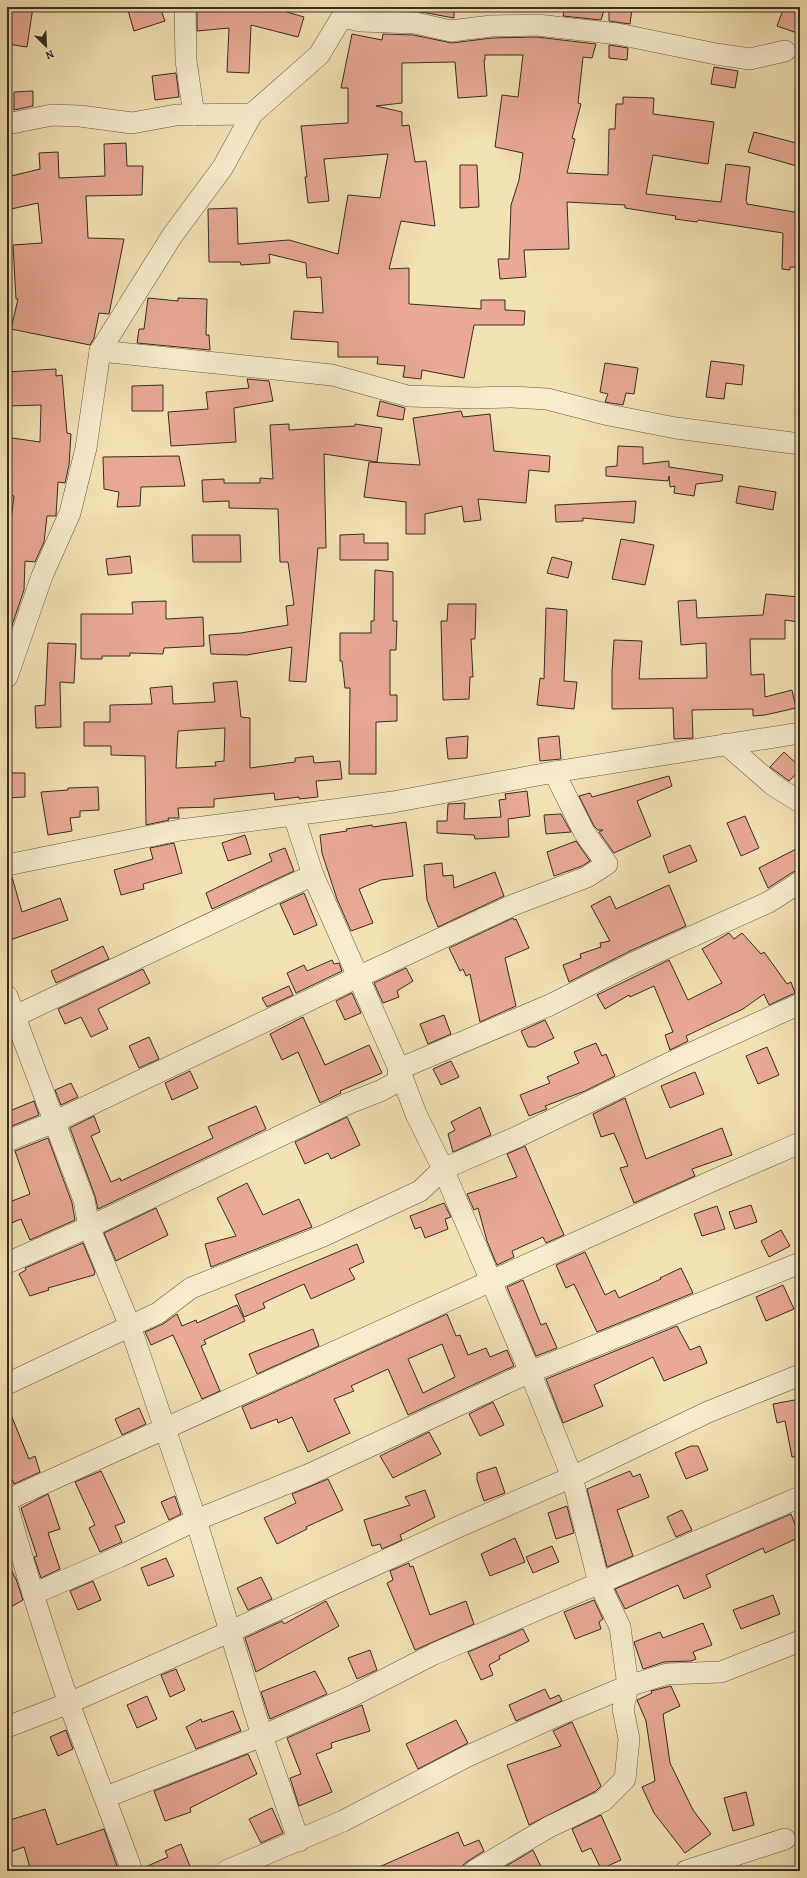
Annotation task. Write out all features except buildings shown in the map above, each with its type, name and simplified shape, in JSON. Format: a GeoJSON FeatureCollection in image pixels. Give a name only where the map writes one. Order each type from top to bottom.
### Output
{"type":"FeatureCollection","features":[{"type":"Feature","properties":{"kind":"street"},"geometry":{"type":"LineString","coordinates":[[185,7],[186,61],[194,115]]}},
{"type":"Feature","properties":{"kind":"street"},"geometry":{"type":"LineString","coordinates":[[7,677],[42,576],[70,513],[86,448],[100,351],[172,236],[223,167],[252,114],[319,55],[346,12],[360,21],[415,23],[451,31],[491,26],[537,25],[618,34],[716,54],[750,59],[785,52]]}},
{"type":"Feature","properties":{"kind":"street"},"geometry":{"type":"LineString","coordinates":[[7,124],[52,115],[80,116],[132,123],[176,115],[252,114]]}},
{"type":"Feature","properties":{"kind":"street"},"geometry":{"type":"LineString","coordinates":[[100,351],[332,376],[408,396],[475,398],[512,397],[547,399],[609,415],[676,428],[800,444]]}},
{"type":"Feature","properties":{"kind":"street"},"geometry":{"type":"LineString","coordinates":[[7,865],[180,830],[294,816],[400,800],[554,772],[800,733]]}},
{"type":"Feature","properties":{"kind":"street"},"geometry":{"type":"LineString","coordinates":[[726,744],[773,785],[800,802]]}},
{"type":"Feature","properties":{"kind":"street"},"geometry":{"type":"LineString","coordinates":[[7,1141],[54,1122],[513,905],[587,877],[607,864],[584,832],[554,772]]}},
{"type":"Feature","properties":{"kind":"street"},"geometry":{"type":"LineString","coordinates":[[294,816],[314,876],[399,1069],[416,1114],[443,1169],[530,1372],[572,1477],[599,1583],[620,1627],[628,1686],[623,1709],[629,1739],[625,1779],[603,1800],[549,1827],[474,1871]]}},
{"type":"Feature","properties":{"kind":"street"},"geometry":{"type":"LineString","coordinates":[[11,1018],[314,876]]}},
{"type":"Feature","properties":{"kind":"street"},"geometry":{"type":"LineString","coordinates":[[399,1069],[550,1005],[635,962],[769,902],[800,882]]}},
{"type":"Feature","properties":{"kind":"street"},"geometry":{"type":"LineString","coordinates":[[7,996],[11,1018],[54,1122],[84,1200],[89,1227],[130,1326],[196,1520],[262,1736],[299,1842]]}},
{"type":"Feature","properties":{"kind":"street"},"geometry":{"type":"LineString","coordinates":[[7,1384],[158,1313],[191,1288],[323,1236],[420,1191],[443,1169],[517,1137],[678,1059],[800,1004]]}},
{"type":"Feature","properties":{"kind":"street"},"geometry":{"type":"LineString","coordinates":[[7,1262],[89,1227],[347,1104],[380,1091],[397,1082],[399,1069]]}},
{"type":"Feature","properties":{"kind":"street"},"geometry":{"type":"LineString","coordinates":[[7,1500],[165,1430],[718,1178],[800,1143]]}},
{"type":"Feature","properties":{"kind":"street"},"geometry":{"type":"LineString","coordinates":[[33,1594],[120,1557],[196,1520],[310,1474],[530,1372],[800,1263]]}},
{"type":"Feature","properties":{"kind":"street"},"geometry":{"type":"LineString","coordinates":[[7,1727],[69,1703],[229,1632],[458,1527],[572,1477],[708,1412],[800,1375]]}},
{"type":"Feature","properties":{"kind":"street"},"geometry":{"type":"LineString","coordinates":[[106,1797],[262,1736],[354,1695],[434,1654],[800,1498]]}},
{"type":"Feature","properties":{"kind":"street"},"geometry":{"type":"LineString","coordinates":[[7,1505],[33,1594],[69,1703],[106,1797],[132,1871]]}},
{"type":"Feature","properties":{"kind":"street"},"geometry":{"type":"LineString","coordinates":[[226,1871],[299,1842],[466,1758],[562,1713],[628,1686],[667,1674],[721,1672],[800,1641]]}},
{"type":"Feature","properties":{"kind":"street"},"geometry":{"type":"LineString","coordinates":[[686,1871],[785,1839]]}}]}
